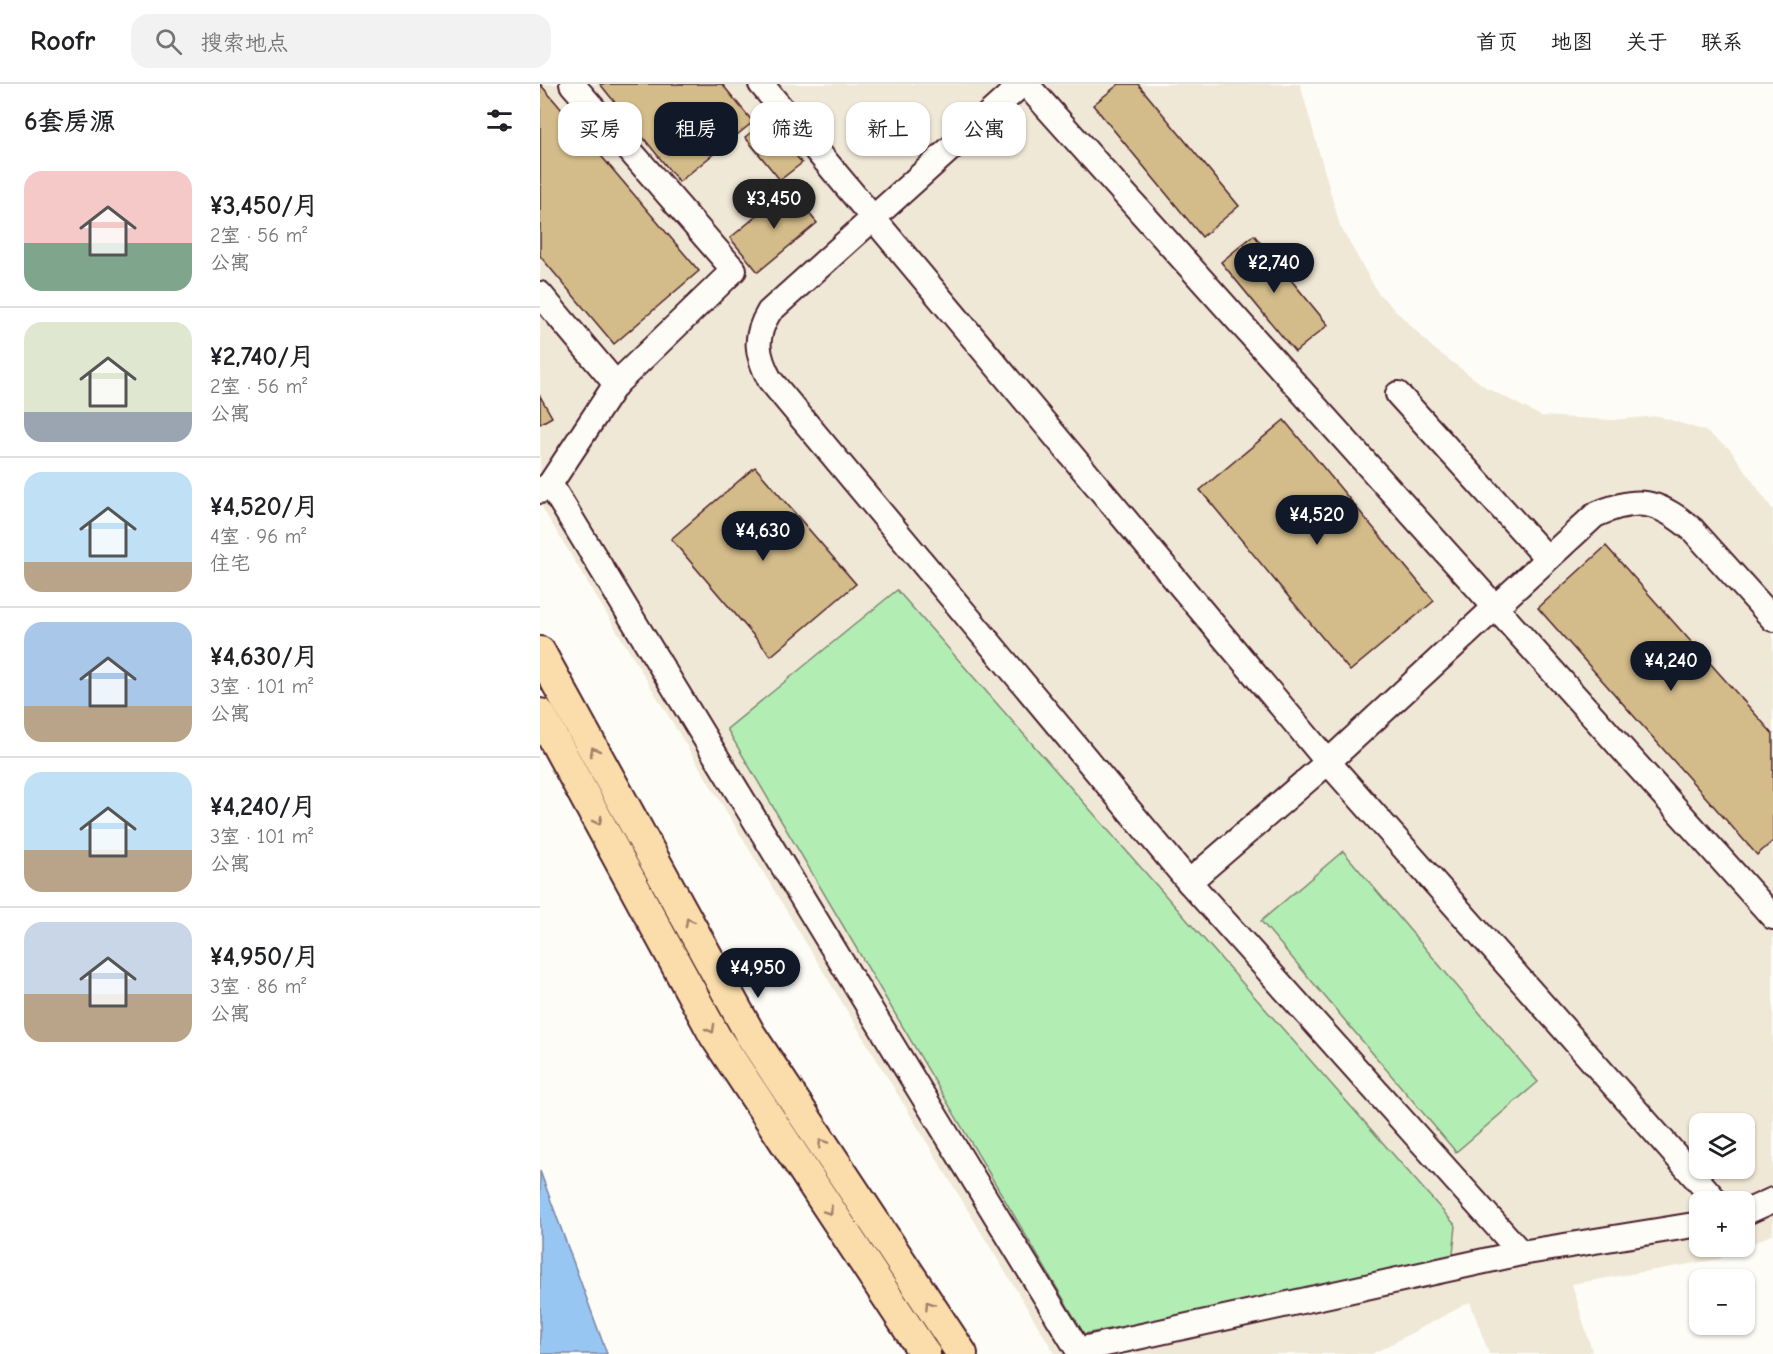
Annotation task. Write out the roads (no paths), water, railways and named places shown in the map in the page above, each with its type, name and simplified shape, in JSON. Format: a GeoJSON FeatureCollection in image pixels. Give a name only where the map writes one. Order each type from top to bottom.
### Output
{"type":"FeatureCollection","features":[{"type":"Feature","properties":{"kind":"main road"},"geometry":{"type":"LineString","coordinates":[[540,652],[750,1034],[962,1354]]}},
{"type":"Feature","properties":{"kind":"main road"},"geometry":{"type":"LineString","coordinates":[[540,714],[715,1036],[925,1354]]}},
{"type":"Feature","properties":{"kind":"lane"},"geometry":{"type":"LineString","coordinates":[[572,84],[734,270],[616,384],[545,488],[1079,1352],[1521,1253],[1689,1226]]}},
{"type":"Feature","properties":{"kind":"lane"},"geometry":{"type":"LineString","coordinates":[[761,84],[1328,762],[1707,1191]]}},
{"type":"Feature","properties":{"kind":"lane"},"geometry":{"type":"LineString","coordinates":[[1521,1253],[1189,882],[770,380],[759,352],[758,340],[761,325],[769,312],[1024,84],[1494,608],[1770,909]]}},
{"type":"Feature","properties":{"kind":"lane"},"geometry":{"type":"LineString","coordinates":[[540,294],[616,384]]}},
{"type":"Feature","properties":{"kind":"lane"},"geometry":{"type":"LineString","coordinates":[[1398,394],[1547,558]]}},
{"type":"Feature","properties":{"kind":"lane"},"geometry":{"type":"LineString","coordinates":[[1189,882],[1328,762],[1595,515],[1615,506],[1636,502],[1651,505],[1679,518],[1773,619]]}},
{"type":"Feature","properties":{"kind":"lane"},"geometry":{"type":"LineString","coordinates":[[1755,1208],[1773,1200]]}},
{"type":"Feature","properties":{"kind":"water"},"geometry":{"type":"Polygon","coordinates":[[[540,1171],[607,1354],[540,1354],[540,1171]]]}}]}
